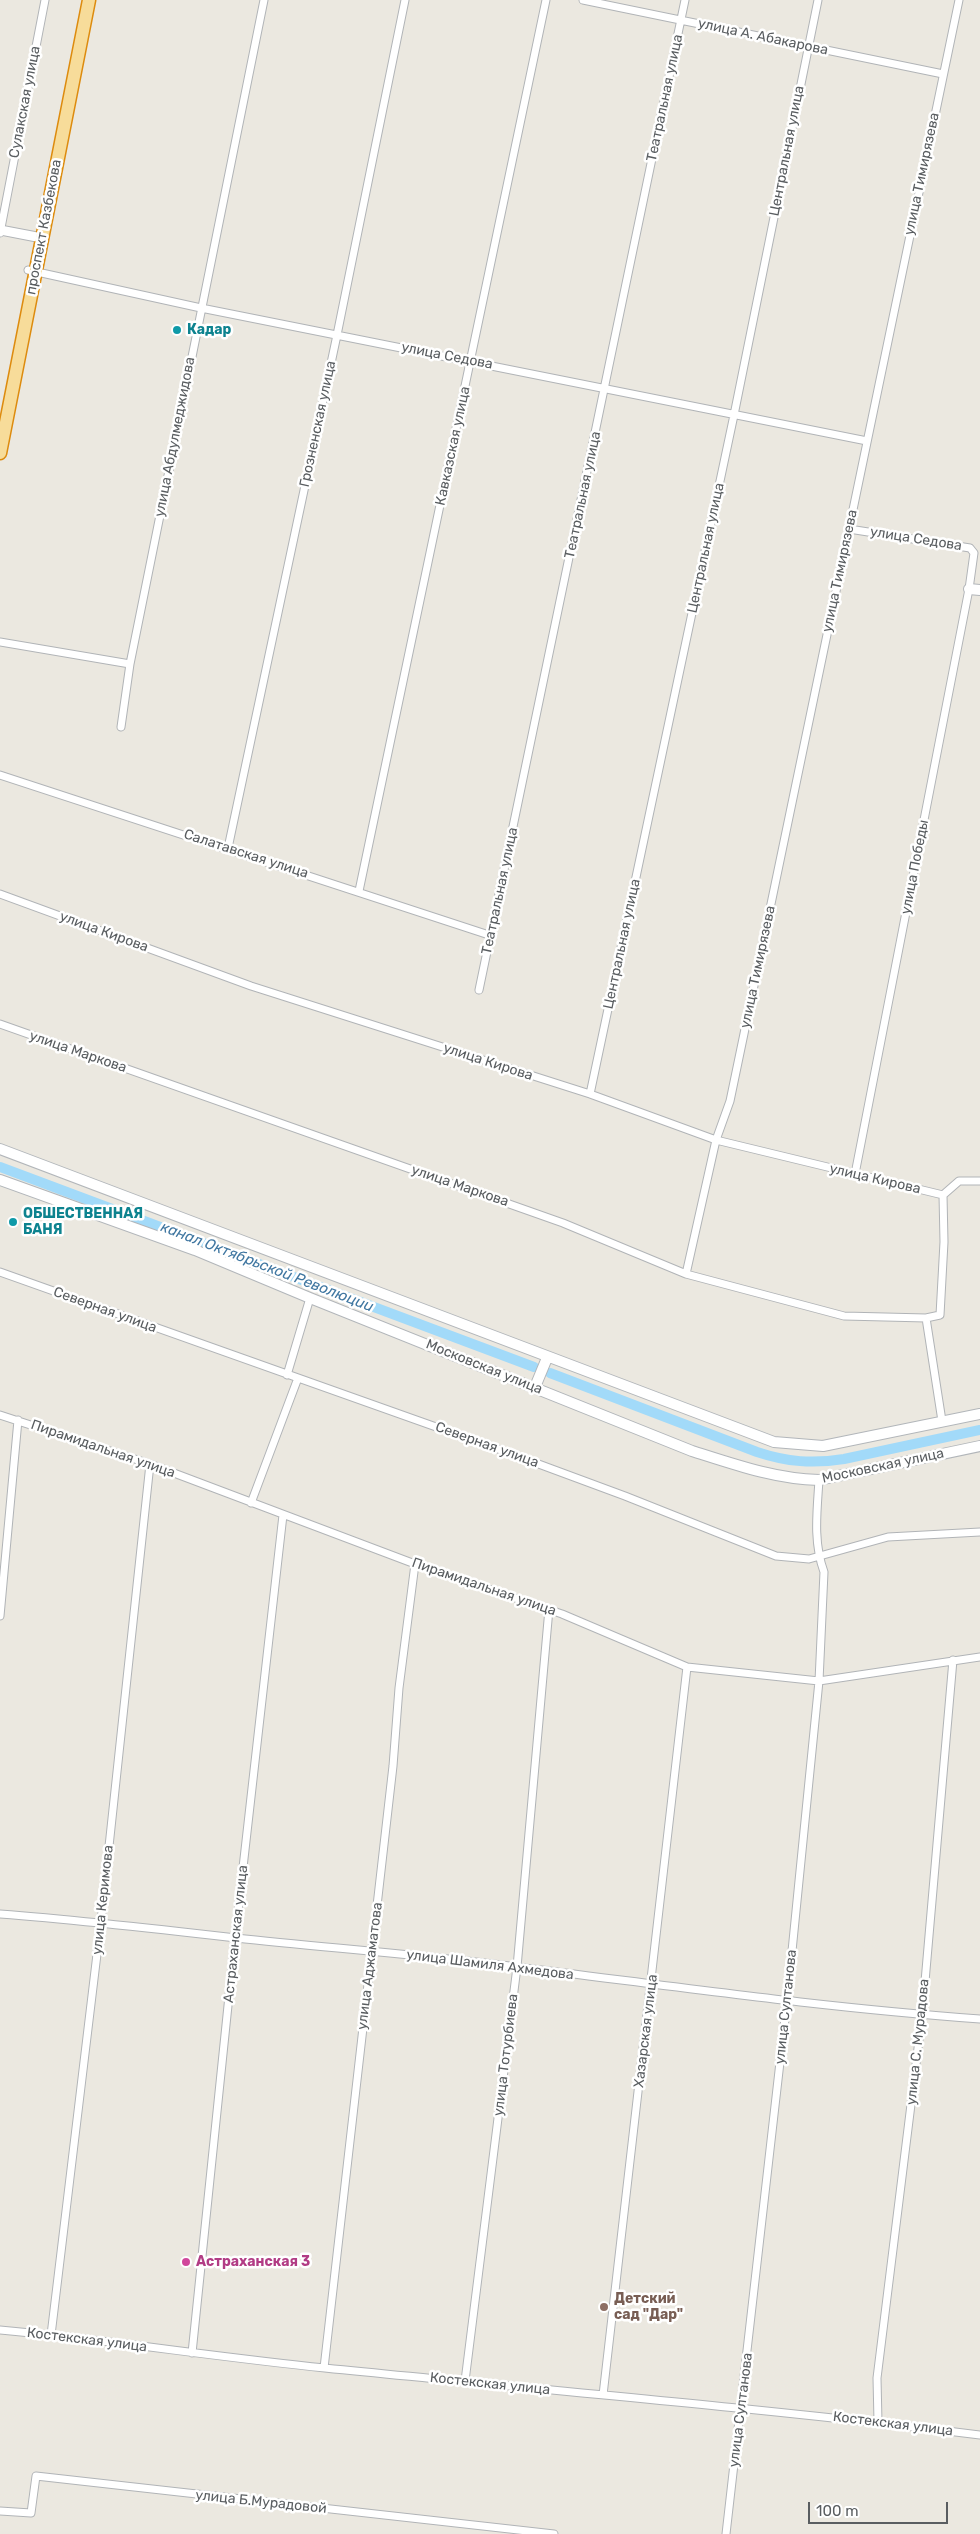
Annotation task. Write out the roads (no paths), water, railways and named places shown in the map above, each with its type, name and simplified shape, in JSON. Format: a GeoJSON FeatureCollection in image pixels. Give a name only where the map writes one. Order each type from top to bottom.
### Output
{"type":"FeatureCollection","features":[{"type":"Feature","properties":{"kind":"highway","name":"проспект Казбекова"},"geometry":{"type":"LineString","coordinates":[[39,237],[80,0]]}},
{"type":"Feature","properties":{"kind":"highway","name":"проспект Казбекова"},"geometry":{"type":"LineString","coordinates":[[0,415],[89,0]]}},
{"type":"Feature","properties":{"kind":"highway","name":"проспект Казбекова"},"geometry":{"type":"LineString","coordinates":[[0,453],[32,271]]}},
{"type":"Feature","properties":{"kind":"main road"},"geometry":{"type":"LineString","coordinates":[[0,1149],[547,1358],[774,1442],[791,1445],[838,1444],[980,1414]]}},
{"type":"Feature","properties":{"kind":"main road","name":"Московская улица"},"geometry":{"type":"LineString","coordinates":[[0,1180],[196,1250],[310,1298],[692,1451],[761,1472],[803,1480],[819,1480],[980,1446]]}},
{"type":"Feature","properties":{"kind":"main road"},"geometry":{"type":"LineString","coordinates":[[535,1387],[547,1358]]}},
{"type":"Feature","properties":{"kind":"street","name":"Сулакская улица"},"geometry":{"type":"LineString","coordinates":[[0,231],[45,0]]}},
{"type":"Feature","properties":{"kind":"street","name":"улица Абдулмеджидова"},"geometry":{"type":"LineString","coordinates":[[121,727],[130,664],[264,0]]}},
{"type":"Feature","properties":{"kind":"street","name":"Грозненская улица"},"geometry":{"type":"LineString","coordinates":[[228,848],[337,335],[405,0]]}},
{"type":"Feature","properties":{"kind":"street","name":"Кавказская улица"},"geometry":{"type":"LineString","coordinates":[[359,891],[546,0]]}},
{"type":"Feature","properties":{"kind":"street","name":"улица А. Абакарова"},"geometry":{"type":"LineString","coordinates":[[583,0],[617,3],[681,20],[943,74]]}},
{"type":"Feature","properties":{"kind":"street","name":"Театральная улица"},"geometry":{"type":"LineString","coordinates":[[479,990],[492,936],[685,0]]}},
{"type":"Feature","properties":{"kind":"street","name":"Центральная улица"},"geometry":{"type":"LineString","coordinates":[[590,1094],[734,415],[818,0]]}},
{"type":"Feature","properties":{"kind":"street","name":"улица Тимирязева"},"geometry":{"type":"LineString","coordinates":[[686,1274],[716,1140],[730,1101],[959,0]]}},
{"type":"Feature","properties":{"kind":"street"},"geometry":{"type":"LineString","coordinates":[[0,231],[39,237]]}},
{"type":"Feature","properties":{"kind":"street","name":"улица Седова"},"geometry":{"type":"LineString","coordinates":[[32,271],[201,308],[867,441]]}},
{"type":"Feature","properties":{"kind":"street","name":"улица Седова"},"geometry":{"type":"LineString","coordinates":[[848,529],[970,548],[974,553],[974,560]]}},
{"type":"Feature","properties":{"kind":"street","name":"улица Победы"},"geometry":{"type":"LineString","coordinates":[[855,1174],[975,588],[974,560]]}},
{"type":"Feature","properties":{"kind":"street"},"geometry":{"type":"LineString","coordinates":[[0,642],[130,664]]}},
{"type":"Feature","properties":{"kind":"street","name":"Салатавская улица"},"geometry":{"type":"LineString","coordinates":[[0,774],[492,936]]}},
{"type":"Feature","properties":{"kind":"street","name":"улица Кирова"},"geometry":{"type":"LineString","coordinates":[[0,894],[250,986],[590,1094],[716,1140],[943,1195]]}},
{"type":"Feature","properties":{"kind":"street","name":"улица Маркова"},"geometry":{"type":"LineString","coordinates":[[0,1024],[563,1222],[686,1274],[844,1316],[926,1318]]}},
{"type":"Feature","properties":{"kind":"street"},"geometry":{"type":"LineString","coordinates":[[942,1422],[926,1318],[940,1316],[944,1242],[943,1195],[959,1181],[980,1181]]}},
{"type":"Feature","properties":{"kind":"street","name":"Северная улица"},"geometry":{"type":"LineString","coordinates":[[0,1272],[517,1456],[776,1556],[809,1559],[888,1537],[980,1532]]}},
{"type":"Feature","properties":{"kind":"street"},"geometry":{"type":"LineString","coordinates":[[287,1375],[310,1298]]}},
{"type":"Feature","properties":{"kind":"street"},"geometry":{"type":"LineString","coordinates":[[251,1503],[298,1378]]}},
{"type":"Feature","properties":{"kind":"street","name":"Пирамидальная улица"},"geometry":{"type":"LineString","coordinates":[[0,1415],[150,1464],[415,1564],[549,1609],[687,1667],[819,1681],[980,1657]]}},
{"type":"Feature","properties":{"kind":"street"},"geometry":{"type":"LineString","coordinates":[[0,1616],[18,1420]]}},
{"type":"Feature","properties":{"kind":"street","name":"улица Керимова"},"geometry":{"type":"LineString","coordinates":[[51,2335],[101,1921],[150,1464]]}},
{"type":"Feature","properties":{"kind":"street","name":"улица Султанова"},"geometry":{"type":"LineString","coordinates":[[726,2534],[787,2001],[819,1681],[824,1572],[818,1556],[816,1536],[819,1480]]}},
{"type":"Feature","properties":{"kind":"street","name":"Астраханская улица"},"geometry":{"type":"LineString","coordinates":[[192,2353],[235,1938],[283,1515]]}},
{"type":"Feature","properties":{"kind":"street","name":"улица Аджаматова"},"geometry":{"type":"LineString","coordinates":[[324,2368],[393,1766],[399,1688],[415,1564]]}},
{"type":"Feature","properties":{"kind":"street","name":"улица Тотурбиева"},"geometry":{"type":"LineString","coordinates":[[465,2381],[517,1967],[549,1609]]}},
{"type":"Feature","properties":{"kind":"street","name":"улица С. Мурадова"},"geometry":{"type":"LineString","coordinates":[[878,2422],[877,2378],[922,2016],[954,1660]]}},
{"type":"Feature","properties":{"kind":"street","name":"Хазарская улица"},"geometry":{"type":"LineString","coordinates":[[603,2395],[687,1667]]}},
{"type":"Feature","properties":{"kind":"street","name":"улица Шамиля Ахмедова"},"geometry":{"type":"LineString","coordinates":[[0,1914],[101,1921],[235,1938],[517,1967],[651,1986],[922,2016],[980,2019]]}},
{"type":"Feature","properties":{"kind":"street","name":"Костекская улица"},"geometry":{"type":"LineString","coordinates":[[0,2330],[324,2368],[878,2422],[980,2434]]}},
{"type":"Feature","properties":{"kind":"street","name":"улица Б.Мурадовой"},"geometry":{"type":"LineString","coordinates":[[0,2511],[31,2513],[36,2476],[554,2534]]}},
{"type":"Feature","properties":{"kind":"waterway","name":"канал Октябрьской Революции"},"geometry":{"type":"LineString","coordinates":[[0,1167],[534,1367]]}},
{"type":"Feature","properties":{"kind":"waterway","name":"канал Октябрьской Революции"},"geometry":{"type":"LineString","coordinates":[[550,1373],[757,1452],[790,1460],[811,1462],[844,1459],[980,1430]]}},
{"type":"Feature","properties":{"kind":"place","name":"Кадар"},"geometry":{"type":"Point","coordinates":[177,330]}},
{"type":"Feature","properties":{"kind":"place","name":"ОБШЕСТВЕННАЯ БАНЯ"},"geometry":{"type":"Point","coordinates":[13,1222]}},
{"type":"Feature","properties":{"kind":"place","name":"Астраханская 3"},"geometry":{"type":"Point","coordinates":[186,2262]}},
{"type":"Feature","properties":{"kind":"place","name":"Детский сад \"Дар\""},"geometry":{"type":"Point","coordinates":[604,2307]}}]}
